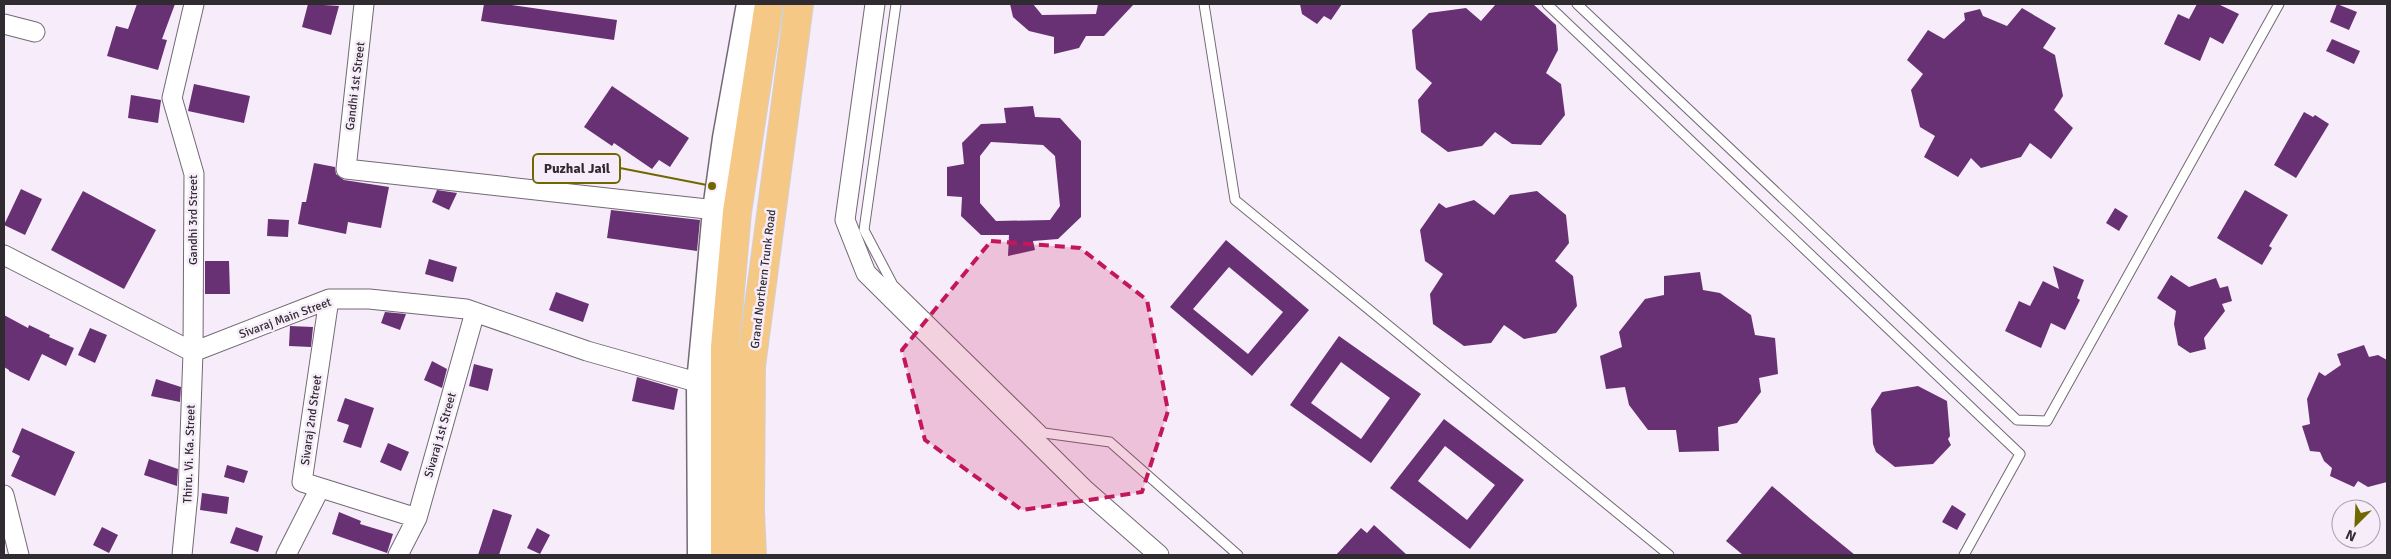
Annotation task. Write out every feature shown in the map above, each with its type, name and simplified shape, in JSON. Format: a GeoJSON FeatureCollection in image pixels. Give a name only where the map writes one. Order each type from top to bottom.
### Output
{"type":"FeatureCollection","features":[{"type":"Feature","properties":{"kind":"highway"},"geometry":{"type":"LineString","coordinates":[[726,555],[725,347],[737,212],[769,4]]}},
{"type":"Feature","properties":{"kind":"highway","name":"Grand Northern Trunk Road"},"geometry":{"type":"LineString","coordinates":[[752,555],[750,512],[751,366],[799,4]]}},
{"type":"Feature","properties":{"kind":"street","name":"Gandhi 3rd Street"},"geometry":{"type":"LineString","coordinates":[[192,352],[194,174],[172,98],[194,4]]}},
{"type":"Feature","properties":{"kind":"street","name":"Gandhi 1st Street"},"geometry":{"type":"LineString","coordinates":[[364,4],[346,169],[716,210]]}},
{"type":"Feature","properties":{"kind":"street"},"geometry":{"type":"LineString","coordinates":[[701,555],[700,383],[716,210],[726,138],[750,4]]}},
{"type":"Feature","properties":{"kind":"street"},"geometry":{"type":"LineString","coordinates":[[875,4],[845,220],[866,273],[1085,490],[1159,555]]}},
{"type":"Feature","properties":{"kind":"street"},"geometry":{"type":"LineString","coordinates":[[4,24],[35,32]]}},
{"type":"Feature","properties":{"kind":"street"},"geometry":{"type":"LineString","coordinates":[[4,255],[192,352]]}},
{"type":"Feature","properties":{"kind":"street","name":"Sivaraj Main Street"},"geometry":{"type":"LineString","coordinates":[[192,352],[329,299],[370,299],[466,309],[587,351],[700,383]]}},
{"type":"Feature","properties":{"kind":"street","name":"Sivaraj 2nd Street"},"geometry":{"type":"LineString","coordinates":[[329,299],[302,482],[417,518]]}},
{"type":"Feature","properties":{"kind":"street","name":"Sivaraj 1st Street"},"geometry":{"type":"LineString","coordinates":[[398,555],[417,518],[475,312]]}},
{"type":"Feature","properties":{"kind":"street","name":"Thiru. Vi. Ka. Street"},"geometry":{"type":"LineString","coordinates":[[182,555],[188,494],[192,352]]}},
{"type":"Feature","properties":{"kind":"street"},"geometry":{"type":"LineString","coordinates":[[286,555],[320,488]]}},
{"type":"Feature","properties":{"kind":"street"},"geometry":{"type":"LineString","coordinates":[[4,495],[19,555]]}},
{"type":"Feature","properties":{"kind":"lane"},"geometry":{"type":"LineString","coordinates":[[896,4],[864,230],[893,286],[1044,433],[1110,442],[1238,555]]}},
{"type":"Feature","properties":{"kind":"lane"},"geometry":{"type":"LineString","coordinates":[[1204,4],[1235,200],[1669,555]]}},
{"type":"Feature","properties":{"kind":"lane"},"geometry":{"type":"LineString","coordinates":[[1547,4],[2020,454],[1964,555]]}},
{"type":"Feature","properties":{"kind":"lane"},"geometry":{"type":"LineString","coordinates":[[1577,4],[2017,420],[2047,421],[2280,4]]}},
{"type":"Feature","properties":{"kind":"highlighted area"},"geometry":{"type":"Polygon","coordinates":[[[991,241],[1080,248],[1147,300],[1168,411],[1142,492],[1022,510],[925,440],[902,350],[991,241]]]}},
{"type":"Feature","properties":{"kind":"building"},"geometry":{"type":"Polygon","coordinates":[[[137,4],[175,4],[162,39],[167,40],[158,70],[107,56],[116,26],[128,29],[137,4]]]}},
{"type":"Feature","properties":{"kind":"building"},"geometry":{"type":"Polygon","coordinates":[[[308,4],[339,6],[331,35],[302,27],[308,4]]]}},
{"type":"Feature","properties":{"kind":"building"},"geometry":{"type":"Polygon","coordinates":[[[484,4],[505,4],[617,20],[614,40],[481,21],[484,4]]]}},
{"type":"Feature","properties":{"kind":"building"},"geometry":{"type":"Polygon","coordinates":[[[1010,4],[1033,4],[1042,15],[1096,14],[1098,4],[1134,4],[1104,36],[1086,36],[1079,48],[1054,54],[1054,37],[1029,31],[1013,17],[1010,4]]]}},
{"type":"Feature","properties":{"kind":"building"},"geometry":{"type":"Polygon","coordinates":[[[1300,4],[1342,4],[1331,20],[1324,16],[1317,24],[1302,14],[1300,4]]]}},
{"type":"Feature","properties":{"kind":"building"},"geometry":{"type":"Polygon","coordinates":[[[1496,4],[1533,4],[1556,25],[1558,50],[1546,73],[1561,84],[1565,115],[1541,145],[1512,144],[1495,132],[1482,146],[1448,152],[1421,132],[1418,100],[1432,83],[1416,69],[1412,30],[1429,13],[1466,8],[1481,21],[1496,4]]]}},
{"type":"Feature","properties":{"kind":"building"},"geometry":{"type":"Polygon","coordinates":[[[2197,4],[2218,4],[2239,14],[2223,44],[2210,37],[2200,61],[2164,44],[2178,14],[2189,19],[2197,4]]]}},
{"type":"Feature","properties":{"kind":"building"},"geometry":{"type":"Polygon","coordinates":[[[2337,4],[2357,12],[2349,30],[2330,22],[2337,4]]]}},
{"type":"Feature","properties":{"kind":"building"},"geometry":{"type":"Polygon","coordinates":[[[2022,8],[2056,28],[2043,48],[2055,55],[2063,96],[2054,110],[2073,128],[2051,159],[2030,143],[2021,157],[1981,168],[1971,158],[1958,177],[1924,157],[1935,136],[1920,127],[1911,90],[1923,74],[1907,60],[1928,30],[1944,39],[1965,20],[1964,13],[1980,9],[1983,16],[2007,26],[2022,8]]]}},
{"type":"Feature","properties":{"kind":"building"},"geometry":{"type":"Polygon","coordinates":[[[2332,39],[2360,51],[2354,64],[2326,51],[2332,39]]]}},
{"type":"Feature","properties":{"kind":"building"},"geometry":{"type":"Polygon","coordinates":[[[194,84],[250,96],[244,123],[188,111],[194,84]]]}},
{"type":"Feature","properties":{"kind":"building"},"geometry":{"type":"Polygon","coordinates":[[[612,86],[689,138],[670,167],[659,160],[652,169],[614,143],[612,146],[584,127],[612,86]]]}},
{"type":"Feature","properties":{"kind":"building"},"geometry":{"type":"Polygon","coordinates":[[[131,95],[161,100],[158,123],[128,118],[131,95]]]}},
{"type":"Feature","properties":{"kind":"building"},"geometry":{"type":"Polygon","coordinates":[[[1033,106],[1035,117],[1060,118],[1081,141],[1081,217],[1058,239],[1033,241],[1035,250],[1008,256],[1009,235],[981,235],[961,216],[962,197],[947,196],[947,167],[964,164],[962,143],[981,124],[1006,123],[1004,108],[1033,106]],[[991,142],[980,156],[980,203],[996,221],[1050,220],[1060,206],[1055,156],[1043,145],[991,142]]]}},
{"type":"Feature","properties":{"kind":"building"},"geometry":{"type":"Polygon","coordinates":[[[2304,112],[2313,117],[2315,115],[2329,124],[2296,178],[2274,165],[2304,112]]]}},
{"type":"Feature","properties":{"kind":"building"},"geometry":{"type":"Polygon","coordinates":[[[314,163],[335,167],[336,174],[344,180],[389,187],[381,228],[348,222],[346,234],[298,224],[302,202],[306,202],[314,163]]]}},
{"type":"Feature","properties":{"kind":"building"},"geometry":{"type":"Polygon","coordinates":[[[21,189],[42,199],[25,235],[4,225],[21,189]]]}},
{"type":"Feature","properties":{"kind":"building"},"geometry":{"type":"Polygon","coordinates":[[[437,190],[457,193],[449,210],[432,202],[437,190]]]}},
{"type":"Feature","properties":{"kind":"building"},"geometry":{"type":"Polygon","coordinates":[[[2245,190],[2288,215],[2269,246],[2272,248],[2262,265],[2217,238],[2245,190]]]}},
{"type":"Feature","properties":{"kind":"building"},"geometry":{"type":"Polygon","coordinates":[[[83,191],[156,230],[124,289],[51,250],[83,191]]]}},
{"type":"Feature","properties":{"kind":"building"},"geometry":{"type":"Polygon","coordinates":[[[1537,191],[1566,215],[1569,243],[1555,261],[1573,276],[1577,306],[1556,333],[1524,339],[1504,325],[1491,343],[1464,346],[1433,324],[1430,294],[1443,274],[1425,261],[1420,230],[1439,203],[1446,208],[1474,200],[1494,215],[1510,195],[1537,191]]]}},
{"type":"Feature","properties":{"kind":"building"},"geometry":{"type":"Polygon","coordinates":[[[2115,208],[2128,216],[2119,231],[2106,223],[2115,208]]]}},
{"type":"Feature","properties":{"kind":"building"},"geometry":{"type":"Polygon","coordinates":[[[611,210],[700,220],[697,251],[607,238],[611,210]]]}},
{"type":"Feature","properties":{"kind":"building"},"geometry":{"type":"Polygon","coordinates":[[[268,219],[289,220],[288,237],[267,236],[268,219]]]}},
{"type":"Feature","properties":{"kind":"building"},"geometry":{"type":"Polygon","coordinates":[[[1226,240],[1309,310],[1252,376],[1170,307],[1226,240]],[[1229,267],[1193,309],[1248,354],[1283,312],[1229,267]]]}},
{"type":"Feature","properties":{"kind":"building"},"geometry":{"type":"Polygon","coordinates":[[[429,259],[457,267],[453,282],[425,274],[429,259]]]}},
{"type":"Feature","properties":{"kind":"building"},"geometry":{"type":"Polygon","coordinates":[[[205,261],[229,261],[230,294],[205,294],[205,261]]]}},
{"type":"Feature","properties":{"kind":"building"},"geometry":{"type":"Polygon","coordinates":[[[2053,266],[2084,280],[2077,298],[2080,300],[2065,330],[2051,323],[2041,348],[2005,331],[2019,301],[2030,306],[2043,281],[2059,289],[2053,266]]]}},
{"type":"Feature","properties":{"kind":"building"},"geometry":{"type":"Polygon","coordinates":[[[1700,272],[1703,290],[1720,293],[1751,315],[1755,335],[1775,338],[1778,374],[1759,378],[1761,392],[1737,423],[1718,427],[1719,451],[1679,452],[1676,430],[1648,430],[1629,405],[1625,387],[1606,389],[1600,356],[1622,347],[1619,332],[1645,299],[1664,295],[1664,276],[1700,272]]]}},
{"type":"Feature","properties":{"kind":"building"},"geometry":{"type":"Polygon","coordinates":[[[2171,275],[2189,287],[2216,278],[2220,288],[2228,286],[2232,301],[2222,304],[2225,311],[2204,338],[2206,349],[2190,353],[2178,345],[2174,324],[2176,311],[2157,298],[2171,275]]]}},
{"type":"Feature","properties":{"kind":"building"},"geometry":{"type":"Polygon","coordinates":[[[556,292],[589,304],[583,322],[549,310],[556,292]]]}},
{"type":"Feature","properties":{"kind":"building"},"geometry":{"type":"Polygon","coordinates":[[[385,312],[406,314],[400,330],[381,323],[385,312]]]}},
{"type":"Feature","properties":{"kind":"building"},"geometry":{"type":"Polygon","coordinates":[[[4,315],[28,328],[29,325],[50,335],[49,337],[74,348],[66,366],[42,354],[29,381],[4,367],[4,315]]]}},
{"type":"Feature","properties":{"kind":"building"},"geometry":{"type":"Polygon","coordinates":[[[290,326],[313,327],[311,347],[289,346],[290,326]]]}},
{"type":"Feature","properties":{"kind":"building"},"geometry":{"type":"Polygon","coordinates":[[[90,328],[107,335],[95,363],[78,355],[90,328]]]}},
{"type":"Feature","properties":{"kind":"building"},"geometry":{"type":"Polygon","coordinates":[[[1339,336],[1421,394],[1371,463],[1290,405],[1339,336]],[[1341,362],[1311,403],[1361,439],[1390,398],[1341,362]]]}},
{"type":"Feature","properties":{"kind":"building"},"geometry":{"type":"Polygon","coordinates":[[[2364,345],[2369,357],[2378,355],[2387,360],[2387,482],[2368,487],[2358,481],[2354,487],[2330,476],[2332,468],[2324,461],[2320,452],[2310,451],[2302,426],[2310,424],[2307,399],[2319,372],[2325,376],[2341,365],[2337,354],[2364,345]]]}},
{"type":"Feature","properties":{"kind":"building"},"geometry":{"type":"Polygon","coordinates":[[[432,361],[447,369],[442,388],[424,380],[432,361]]]}},
{"type":"Feature","properties":{"kind":"building"},"geometry":{"type":"Polygon","coordinates":[[[474,364],[493,369],[488,391],[469,386],[474,364]]]}},
{"type":"Feature","properties":{"kind":"building"},"geometry":{"type":"Polygon","coordinates":[[[637,377],[678,389],[674,410],[632,401],[637,377]]]}},
{"type":"Feature","properties":{"kind":"building"},"geometry":{"type":"Polygon","coordinates":[[[156,379],[181,387],[180,402],[151,396],[156,379]]]}},
{"type":"Feature","properties":{"kind":"building"},"geometry":{"type":"Polygon","coordinates":[[[1918,386],[1947,401],[1950,436],[1948,439],[1951,445],[1933,464],[1895,467],[1876,452],[1873,444],[1871,409],[1882,392],[1918,386]]]}},
{"type":"Feature","properties":{"kind":"building"},"geometry":{"type":"Polygon","coordinates":[[[345,398],[374,408],[361,448],[343,442],[349,425],[337,421],[345,398]]]}},
{"type":"Feature","properties":{"kind":"building"},"geometry":{"type":"Polygon","coordinates":[[[1444,419],[1524,480],[1470,549],[1390,488],[1444,419]],[[1445,446],[1418,481],[1467,520],[1495,485],[1445,446]]]}},
{"type":"Feature","properties":{"kind":"building"},"geometry":{"type":"Polygon","coordinates":[[[22,428],[75,452],[55,496],[11,476],[20,456],[12,452],[22,428]]]}},
{"type":"Feature","properties":{"kind":"building"},"geometry":{"type":"Polygon","coordinates":[[[388,443],[409,452],[401,471],[380,462],[388,443]]]}},
{"type":"Feature","properties":{"kind":"building"},"geometry":{"type":"Polygon","coordinates":[[[149,459],[178,469],[177,486],[144,475],[149,459]]]}},
{"type":"Feature","properties":{"kind":"building"},"geometry":{"type":"Polygon","coordinates":[[[227,465],[248,471],[244,483],[224,477],[227,465]]]}},
{"type":"Feature","properties":{"kind":"building"},"geometry":{"type":"Polygon","coordinates":[[[1772,486],[1855,555],[1743,555],[1726,541],[1772,486]]]}},
{"type":"Feature","properties":{"kind":"building"},"geometry":{"type":"Polygon","coordinates":[[[202,493],[229,497],[227,514],[200,510],[202,493]]]}},
{"type":"Feature","properties":{"kind":"building"},"geometry":{"type":"Polygon","coordinates":[[[1952,505],[1966,514],[1957,530],[1942,522],[1952,505]]]}},
{"type":"Feature","properties":{"kind":"building"},"geometry":{"type":"Polygon","coordinates":[[[493,509],[512,515],[499,555],[478,555],[493,509]]]}},
{"type":"Feature","properties":{"kind":"building"},"geometry":{"type":"Polygon","coordinates":[[[339,512],[361,521],[360,524],[393,534],[387,553],[332,534],[339,512]]]}},
{"type":"Feature","properties":{"kind":"building"},"geometry":{"type":"Polygon","coordinates":[[[1374,525],[1407,555],[1336,555],[1361,528],[1367,533],[1374,525]]]}},
{"type":"Feature","properties":{"kind":"building"},"geometry":{"type":"Polygon","coordinates":[[[102,527],[118,535],[109,553],[93,545],[102,527]]]}},
{"type":"Feature","properties":{"kind":"building"},"geometry":{"type":"Polygon","coordinates":[[[236,527],[263,536],[258,552],[230,543],[236,527]]]}},
{"type":"Feature","properties":{"kind":"building"},"geometry":{"type":"Polygon","coordinates":[[[537,528],[550,535],[540,554],[527,548],[537,528]]]}},
{"type":"Feature","properties":{"kind":"place","name":"Puzhal Jail"},"geometry":{"type":"Point","coordinates":[712,186]}}]}
